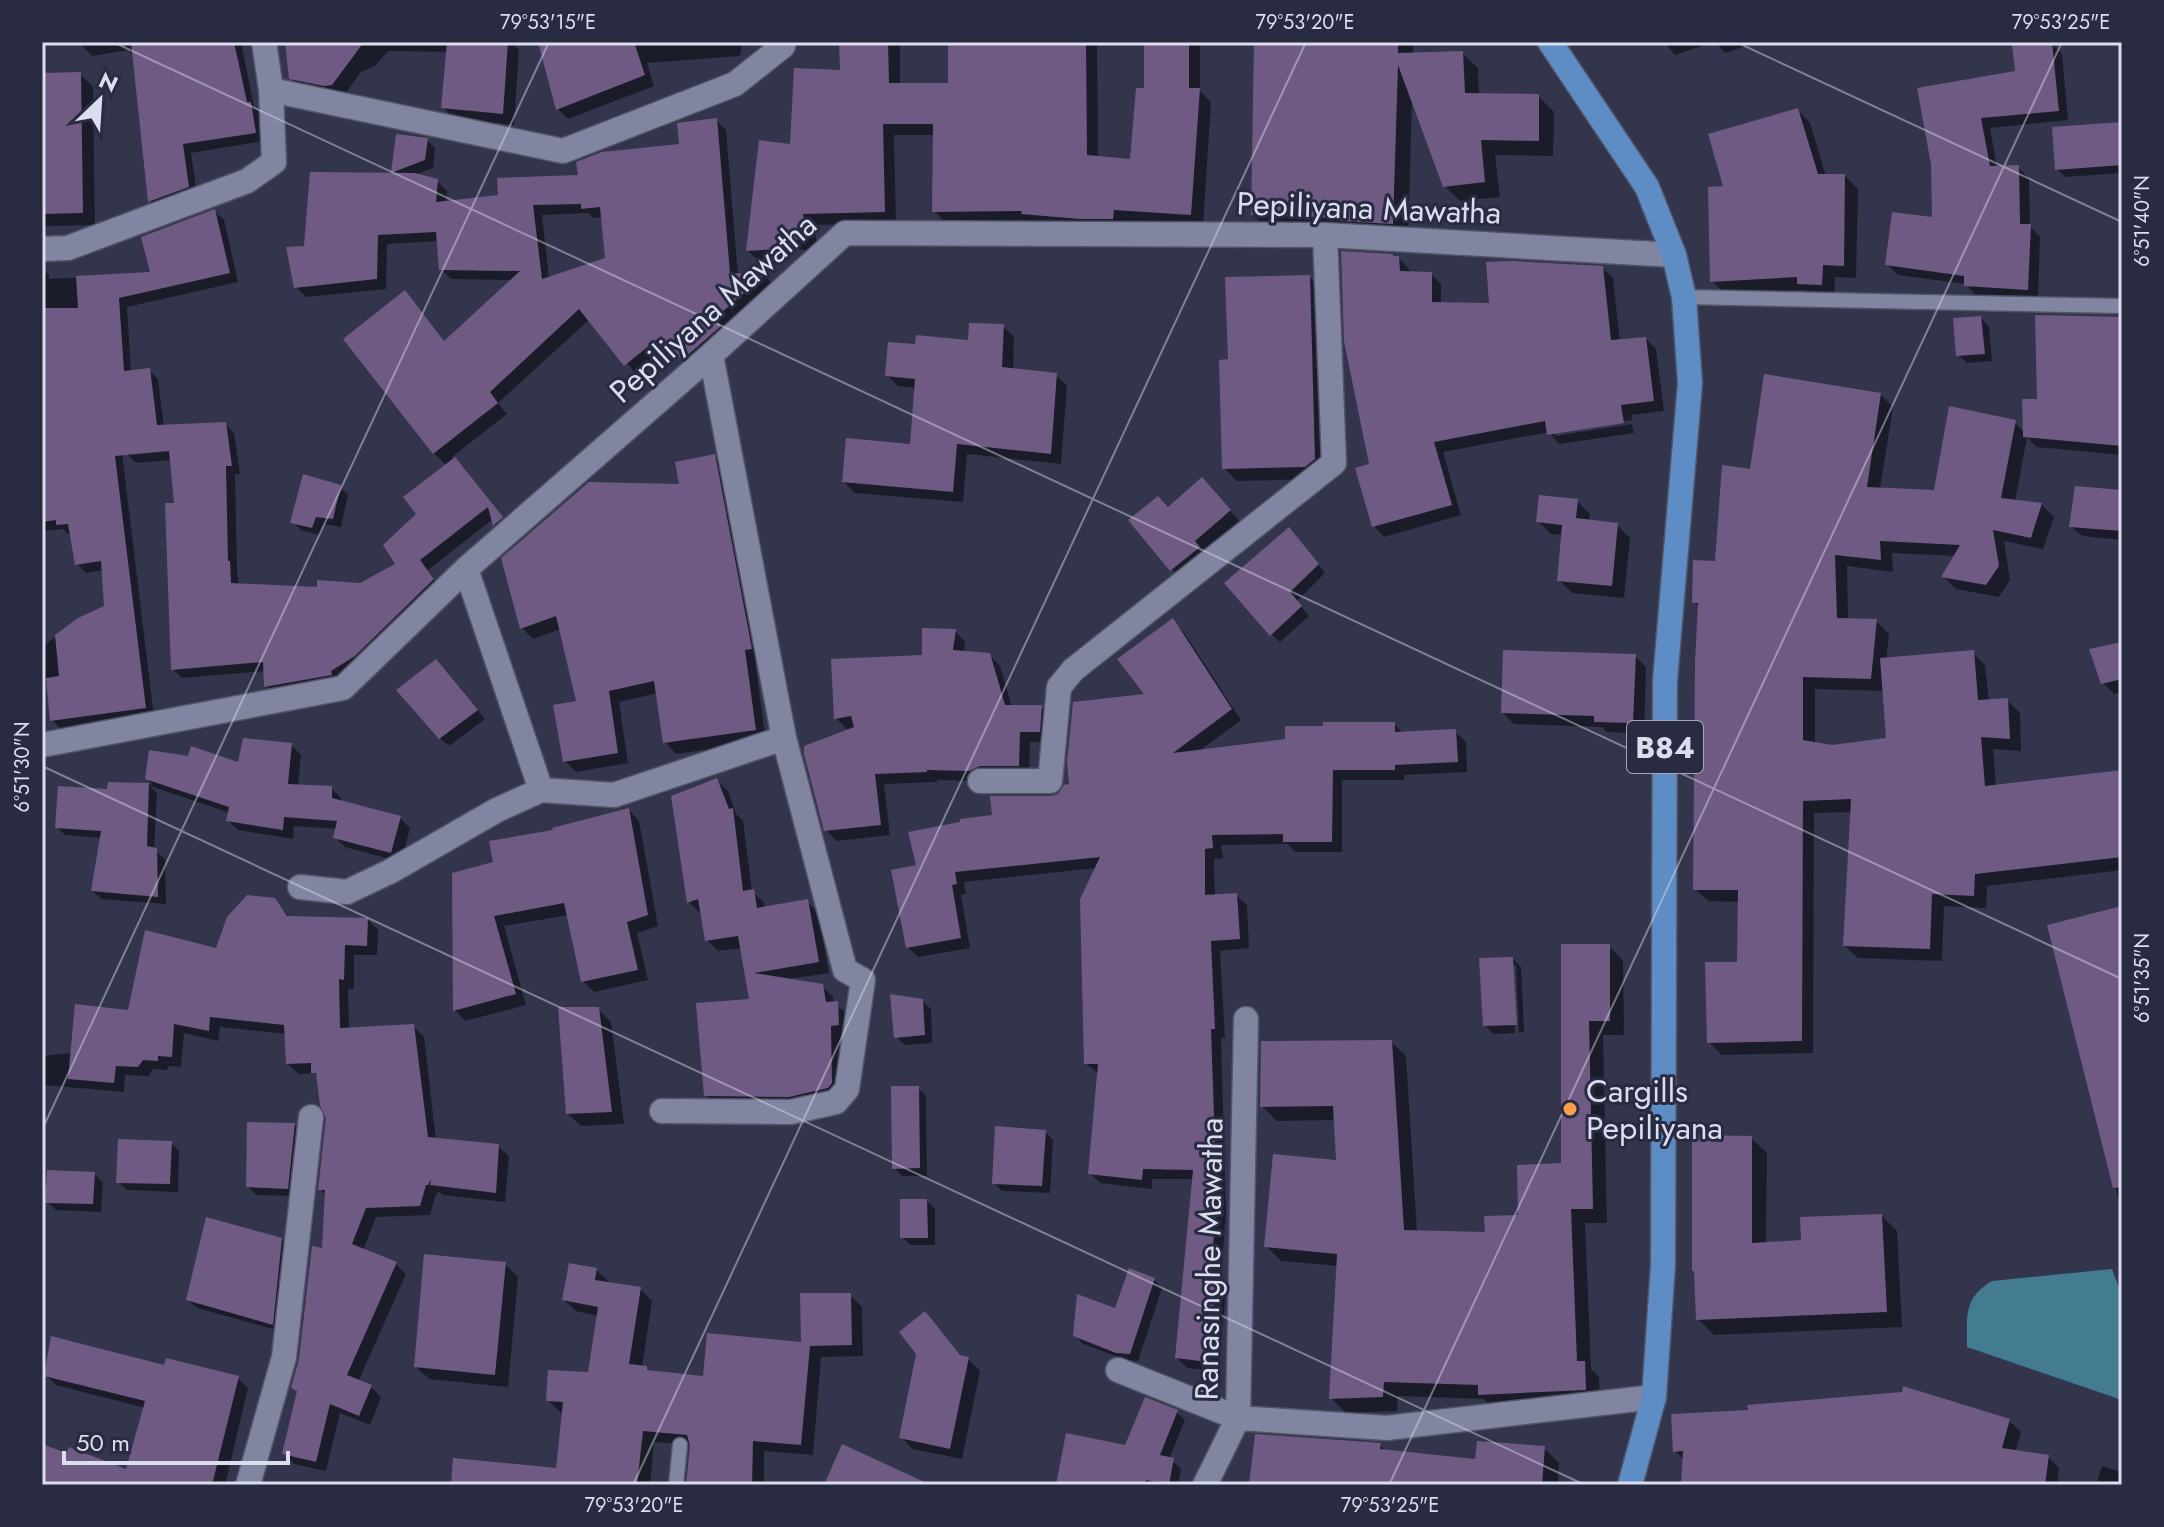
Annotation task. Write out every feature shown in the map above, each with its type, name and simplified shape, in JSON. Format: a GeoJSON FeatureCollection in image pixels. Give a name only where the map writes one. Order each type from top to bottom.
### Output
{"type":"FeatureCollection","features":[{"type":"Feature","properties":{"kind":"main road","name":"B84"},"geometry":{"type":"LineString","coordinates":[[1550,42],[1647,187],[1674,255],[1684,297],[1690,383],[1665,681],[1663,1265],[1654,1397],[1630,1485]]}},
{"type":"Feature","properties":{"kind":"street"},"geometry":{"type":"LineString","coordinates":[[42,249],[68,248],[247,181],[274,162],[271,90],[264,42]]}},
{"type":"Feature","properties":{"kind":"street"},"geometry":{"type":"LineString","coordinates":[[271,90],[563,151],[735,84],[783,46],[783,42]]}},
{"type":"Feature","properties":{"kind":"street","name":"Pepiliyana Mawatha"},"geometry":{"type":"LineString","coordinates":[[42,745],[343,688],[466,569],[845,233],[1325,235],[1674,255]]}},
{"type":"Feature","properties":{"kind":"street"},"geometry":{"type":"LineString","coordinates":[[980,781],[1050,781],[1059,687],[1073,670],[1334,463],[1325,235]]}},
{"type":"Feature","properties":{"kind":"street"},"geometry":{"type":"LineString","coordinates":[[662,1111],[791,1112],[836,1102],[847,1089],[863,980],[845,970],[784,738],[711,355]]}},
{"type":"Feature","properties":{"kind":"street"},"geometry":{"type":"LineString","coordinates":[[466,569],[541,790]]}},
{"type":"Feature","properties":{"kind":"street"},"geometry":{"type":"LineString","coordinates":[[300,887],[347,892],[391,871],[497,810],[541,790],[614,795],[784,738]]}},
{"type":"Feature","properties":{"kind":"street","name":"Ranasinghe Mawatha"},"geometry":{"type":"LineString","coordinates":[[1246,1019],[1238,1418],[1387,1428],[1654,1397]]}},
{"type":"Feature","properties":{"kind":"street"},"geometry":{"type":"LineString","coordinates":[[248,1485],[284,1357],[311,1117]]}},
{"type":"Feature","properties":{"kind":"street"},"geometry":{"type":"LineString","coordinates":[[1118,1370],[1238,1418],[1205,1485]]}},
{"type":"Feature","properties":{"kind":"lane"},"geometry":{"type":"LineString","coordinates":[[1684,297],[2122,306]]}},
{"type":"Feature","properties":{"kind":"lane"},"geometry":{"type":"LineString","coordinates":[[676,1485],[680,1445]]}},
{"type":"Feature","properties":{"kind":"water"},"geometry":{"type":"Polygon","coordinates":[[[2112,1269],[2122,1296],[2122,1400],[1967,1347],[1967,1317],[1971,1301],[1992,1281],[2112,1269]]]}},
{"type":"Feature","properties":{"kind":"building"},"geometry":{"type":"Polygon","coordinates":[[[131,42],[234,42],[247,102],[251,102],[256,133],[183,144],[189,187],[148,202],[131,42]]]}},
{"type":"Feature","properties":{"kind":"building"},"geometry":{"type":"Polygon","coordinates":[[[285,42],[364,42],[332,85],[324,86],[289,79],[285,42]]]}},
{"type":"Feature","properties":{"kind":"building"},"geometry":{"type":"Polygon","coordinates":[[[447,42],[508,42],[503,114],[441,108],[447,42]]]}},
{"type":"Feature","properties":{"kind":"building"},"geometry":{"type":"Polygon","coordinates":[[[538,42],[634,42],[645,75],[556,110],[538,42]]]}},
{"type":"Feature","properties":{"kind":"building"},"geometry":{"type":"Polygon","coordinates":[[[839,42],[888,42],[889,83],[948,83],[948,42],[1086,42],[1087,155],[1130,159],[1136,88],[1144,88],[1144,42],[1189,42],[1189,88],[1200,88],[1191,215],[1114,210],[1113,219],[1080,219],[1021,214],[1022,211],[932,212],[933,124],[883,124],[885,212],[803,214],[808,241],[777,237],[778,249],[746,251],[759,140],[790,144],[794,68],[840,70],[839,42]]]}},
{"type":"Feature","properties":{"kind":"building"},"geometry":{"type":"Polygon","coordinates":[[[1254,42],[1398,42],[1398,53],[1463,51],[1465,93],[1539,94],[1539,141],[1481,140],[1485,182],[1443,187],[1398,65],[1393,224],[1340,221],[1340,218],[1251,215],[1254,42]]]}},
{"type":"Feature","properties":{"kind":"building"},"geometry":{"type":"Polygon","coordinates":[[[2052,42],[2059,111],[1981,118],[1990,166],[2019,165],[2020,224],[2031,224],[2028,290],[1964,286],[1964,276],[1885,265],[1892,212],[1932,217],[1931,164],[1917,88],[2015,71],[2012,45],[2052,42]]]}},
{"type":"Feature","properties":{"kind":"building"},"geometry":{"type":"Polygon","coordinates":[[[81,72],[83,213],[42,214],[42,73],[81,72]]]}},
{"type":"Feature","properties":{"kind":"building"},"geometry":{"type":"Polygon","coordinates":[[[1798,108],[1818,174],[1845,174],[1844,266],[1823,265],[1822,285],[1797,284],[1797,277],[1710,282],[1708,187],[1723,186],[1708,134],[1798,108]]]}},
{"type":"Feature","properties":{"kind":"building"},"geometry":{"type":"Polygon","coordinates":[[[717,118],[730,273],[766,274],[715,318],[721,326],[682,360],[661,336],[624,366],[579,309],[490,392],[498,403],[433,454],[343,339],[405,290],[444,341],[520,271],[439,270],[436,232],[378,235],[377,279],[294,288],[286,247],[304,246],[310,172],[415,173],[438,179],[436,202],[498,195],[497,178],[578,175],[576,162],[602,152],[679,144],[677,123],[717,118]],[[581,204],[533,205],[542,279],[605,258],[600,207],[581,209],[581,204]]]}},
{"type":"Feature","properties":{"kind":"building"},"geometry":{"type":"Polygon","coordinates":[[[2122,122],[2122,165],[2055,170],[2052,127],[2122,122]]]}},
{"type":"Feature","properties":{"kind":"building"},"geometry":{"type":"Polygon","coordinates":[[[396,134],[428,138],[425,160],[391,173],[396,134]]]}},
{"type":"Feature","properties":{"kind":"building"},"geometry":{"type":"Polygon","coordinates":[[[215,209],[230,273],[119,298],[124,371],[150,368],[157,425],[226,422],[232,466],[226,466],[231,583],[317,587],[317,580],[360,583],[395,564],[383,545],[416,514],[403,497],[455,457],[503,517],[493,526],[488,507],[420,560],[434,579],[355,656],[331,671],[332,675],[264,687],[263,662],[171,670],[165,503],[174,503],[169,451],[115,456],[146,708],[50,721],[46,678],[59,676],[55,635],[78,618],[104,606],[101,561],[75,565],[68,524],[56,525],[56,520],[42,522],[42,308],[78,308],[76,276],[150,272],[141,237],[215,209]]]}},
{"type":"Feature","properties":{"kind":"building"},"geometry":{"type":"Polygon","coordinates":[[[1341,251],[1393,254],[1399,256],[1400,271],[1432,272],[1432,302],[1489,303],[1486,262],[1603,266],[1611,340],[1646,337],[1654,401],[1621,405],[1624,423],[1547,435],[1545,421],[1434,442],[1452,505],[1372,527],[1355,468],[1369,464],[1344,341],[1341,251]]]}},
{"type":"Feature","properties":{"kind":"building"},"geometry":{"type":"Polygon","coordinates":[[[1310,275],[1315,459],[1305,467],[1222,469],[1219,360],[1228,359],[1225,277],[1310,275]]]}},
{"type":"Feature","properties":{"kind":"building"},"geometry":{"type":"Polygon","coordinates":[[[2035,315],[2122,317],[2122,446],[2023,437],[2022,399],[2037,399],[2035,315]]]}},
{"type":"Feature","properties":{"kind":"building"},"geometry":{"type":"Polygon","coordinates":[[[1981,316],[1985,354],[1956,356],[1953,318],[1981,316]]]}},
{"type":"Feature","properties":{"kind":"building"},"geometry":{"type":"Polygon","coordinates":[[[969,323],[1004,324],[1002,367],[1057,373],[1051,454],[957,444],[953,492],[842,482],[846,438],[910,444],[915,379],[885,376],[888,342],[915,344],[916,335],[968,340],[969,323]]]}},
{"type":"Feature","properties":{"kind":"building"},"geometry":{"type":"Polygon","coordinates":[[[1764,374],[1881,393],[1867,487],[1934,490],[1949,406],[2016,420],[2001,498],[2042,503],[2031,538],[1993,530],[1999,566],[1986,585],[1941,577],[1960,545],[1880,541],[1881,560],[1835,555],[1837,618],[1877,619],[1871,679],[1803,677],[1803,740],[1832,745],[1886,738],[1880,658],[1974,650],[1978,700],[2008,698],[2010,739],[1981,737],[1985,786],[2122,770],[2122,857],[1975,874],[1974,896],[1932,894],[1930,949],[1843,946],[1851,799],[1803,801],[1802,1041],[1707,1043],[1705,962],[1737,962],[1738,890],[1693,890],[1698,603],[1692,603],[1693,560],[1715,561],[1722,465],[1750,469],[1764,374]]]}},
{"type":"Feature","properties":{"kind":"building"},"geometry":{"type":"Polygon","coordinates":[[[715,454],[752,649],[745,650],[756,730],[663,743],[654,681],[609,691],[618,753],[563,762],[553,705],[576,701],[556,616],[520,629],[501,558],[589,482],[679,484],[675,462],[715,454]]]}},
{"type":"Feature","properties":{"kind":"building"},"geometry":{"type":"Polygon","coordinates":[[[303,474],[341,485],[333,519],[316,517],[312,528],[290,523],[303,474]]]}},
{"type":"Feature","properties":{"kind":"building"},"geometry":{"type":"Polygon","coordinates":[[[1202,477],[1231,510],[1195,541],[1200,547],[1170,571],[1128,520],[1158,496],[1168,507],[1202,477]]]}},
{"type":"Feature","properties":{"kind":"building"},"geometry":{"type":"Polygon","coordinates":[[[2075,486],[2122,490],[2122,531],[2069,527],[2075,486]]]}},
{"type":"Feature","properties":{"kind":"building"},"geometry":{"type":"Polygon","coordinates":[[[1539,495],[1578,499],[1576,518],[1618,523],[1612,586],[1557,581],[1562,525],[1536,522],[1539,495]]]}},
{"type":"Feature","properties":{"kind":"building"},"geometry":{"type":"Polygon","coordinates":[[[1289,527],[1319,564],[1290,592],[1302,606],[1270,636],[1224,583],[1289,527]]]}},
{"type":"Feature","properties":{"kind":"building"},"geometry":{"type":"Polygon","coordinates":[[[1173,618],[1232,709],[1173,753],[1285,739],[1285,726],[1323,726],[1323,722],[1395,722],[1395,732],[1456,729],[1458,762],[1395,765],[1395,770],[1333,770],[1332,842],[1283,842],[1283,834],[1212,835],[1213,848],[1205,849],[1205,895],[1237,893],[1240,939],[1211,941],[1217,1202],[1210,1278],[1216,1279],[1209,1362],[1175,1358],[1193,1170],[1143,1169],[1142,1180],[1088,1174],[1098,1064],[1084,1064],[1080,899],[1100,857],[955,872],[957,884],[952,885],[961,938],[906,948],[891,870],[916,865],[908,832],[960,822],[960,819],[992,815],[990,796],[1058,794],[1064,785],[1069,784],[1067,762],[1073,702],[1144,694],[1117,659],[1173,618]]]}},
{"type":"Feature","properties":{"kind":"building"},"geometry":{"type":"Polygon","coordinates":[[[922,628],[956,629],[953,650],[990,653],[1005,705],[1042,705],[1040,732],[1020,732],[1019,766],[875,774],[881,825],[824,831],[804,746],[854,727],[851,716],[834,719],[831,659],[922,655],[922,628]]]}},
{"type":"Feature","properties":{"kind":"building"},"geometry":{"type":"Polygon","coordinates":[[[2122,642],[2122,679],[2101,684],[2089,649],[2122,642]]]}},
{"type":"Feature","properties":{"kind":"building"},"geometry":{"type":"Polygon","coordinates":[[[1503,650],[1636,654],[1633,723],[1594,722],[1594,716],[1501,713],[1503,650]]]}},
{"type":"Feature","properties":{"kind":"building"},"geometry":{"type":"Polygon","coordinates":[[[436,659],[478,710],[439,739],[396,690],[436,659]]]}},
{"type":"Feature","properties":{"kind":"building"},"geometry":{"type":"Polygon","coordinates":[[[243,738],[292,743],[288,784],[332,786],[332,798],[401,816],[391,853],[333,838],[337,821],[284,817],[283,830],[226,821],[229,807],[145,779],[149,750],[188,756],[191,746],[238,762],[243,738]]]}},
{"type":"Feature","properties":{"kind":"building"},"geometry":{"type":"Polygon","coordinates":[[[717,778],[729,809],[733,808],[743,891],[754,889],[757,908],[808,899],[819,962],[754,973],[823,984],[826,1002],[838,1001],[839,1025],[831,1026],[832,1083],[828,1088],[789,1097],[704,1096],[696,1003],[749,999],[738,936],[705,941],[698,899],[687,903],[671,796],[717,778]]]}},
{"type":"Feature","properties":{"kind":"building"},"geometry":{"type":"Polygon","coordinates":[[[108,782],[149,783],[147,846],[157,848],[158,897],[91,891],[101,831],[55,828],[58,786],[107,789],[108,782]]]}},
{"type":"Feature","properties":{"kind":"building"},"geometry":{"type":"Polygon","coordinates":[[[629,808],[648,915],[627,922],[638,970],[581,982],[564,903],[494,916],[516,994],[453,1011],[452,873],[493,862],[489,841],[553,830],[629,808]]]}},
{"type":"Feature","properties":{"kind":"building"},"geometry":{"type":"Polygon","coordinates":[[[247,895],[275,898],[287,916],[368,918],[367,946],[345,945],[344,980],[339,979],[340,1028],[414,1024],[428,1137],[499,1144],[496,1193],[430,1185],[431,1179],[420,1206],[366,1208],[352,1244],[397,1262],[347,1375],[372,1385],[359,1416],[330,1404],[316,1462],[282,1454],[297,1391],[291,1388],[299,1359],[312,1246],[322,1248],[325,1190],[318,1190],[326,1118],[320,1105],[316,1073],[311,1073],[311,1063],[286,1064],[284,1025],[210,1017],[209,1031],[174,1024],[172,1057],[158,1056],[158,1061],[143,1060],[138,1067],[116,1066],[114,1083],[68,1079],[75,1004],[128,1010],[145,930],[216,948],[227,917],[247,895]]]}},
{"type":"Feature","properties":{"kind":"building"},"geometry":{"type":"Polygon","coordinates":[[[2122,906],[2122,1187],[2113,1188],[2047,925],[2122,906]]]}},
{"type":"Feature","properties":{"kind":"building"},"geometry":{"type":"Polygon","coordinates":[[[1561,944],[1610,944],[1610,1021],[1589,1021],[1593,1209],[1571,1209],[1577,1361],[1585,1361],[1586,1390],[1478,1395],[1478,1385],[1384,1382],[1383,1397],[1329,1399],[1337,1254],[1264,1247],[1273,1154],[1336,1160],[1333,1106],[1260,1107],[1261,1041],[1392,1040],[1404,1230],[1485,1232],[1484,1216],[1518,1215],[1517,1165],[1561,1163],[1561,944]]]}},
{"type":"Feature","properties":{"kind":"building"},"geometry":{"type":"Polygon","coordinates":[[[1513,957],[1517,1025],[1483,1026],[1479,958],[1513,957]]]}},
{"type":"Feature","properties":{"kind":"building"},"geometry":{"type":"Polygon","coordinates":[[[890,994],[923,999],[925,1035],[894,1038],[890,994]]]}},
{"type":"Feature","properties":{"kind":"building"},"geometry":{"type":"Polygon","coordinates":[[[558,1007],[599,1007],[612,1112],[566,1114],[558,1007]]]}},
{"type":"Feature","properties":{"kind":"building"},"geometry":{"type":"Polygon","coordinates":[[[891,1086],[919,1086],[920,1168],[892,1169],[891,1086]]]}},
{"type":"Feature","properties":{"kind":"building"},"geometry":{"type":"Polygon","coordinates":[[[247,1122],[295,1123],[288,1189],[246,1187],[247,1122]]]}},
{"type":"Feature","properties":{"kind":"building"},"geometry":{"type":"Polygon","coordinates":[[[995,1126],[1046,1130],[1042,1186],[992,1184],[995,1126]]]}},
{"type":"Feature","properties":{"kind":"building"},"geometry":{"type":"Polygon","coordinates":[[[1692,1135],[1752,1136],[1752,1243],[1801,1240],[1800,1217],[1882,1214],[1887,1312],[1696,1320],[1692,1271],[1692,1135]]]}},
{"type":"Feature","properties":{"kind":"building"},"geometry":{"type":"Polygon","coordinates":[[[118,1139],[172,1141],[170,1184],[116,1183],[118,1139]]]}},
{"type":"Feature","properties":{"kind":"building"},"geometry":{"type":"Polygon","coordinates":[[[47,1170],[95,1172],[93,1204],[45,1203],[47,1170]]]}},
{"type":"Feature","properties":{"kind":"building"},"geometry":{"type":"Polygon","coordinates":[[[900,1199],[927,1199],[928,1238],[900,1238],[900,1199]]]}},
{"type":"Feature","properties":{"kind":"building"},"geometry":{"type":"Polygon","coordinates":[[[206,1217],[282,1238],[273,1325],[186,1300],[206,1217]]]}},
{"type":"Feature","properties":{"kind":"building"},"geometry":{"type":"Polygon","coordinates":[[[424,1254],[506,1262],[495,1375],[414,1367],[424,1254]]]}},
{"type":"Feature","properties":{"kind":"building"},"geometry":{"type":"Polygon","coordinates":[[[569,1263],[597,1268],[595,1280],[641,1287],[629,1364],[647,1366],[647,1370],[703,1376],[707,1333],[801,1342],[800,1293],[851,1293],[852,1345],[810,1346],[801,1445],[753,1441],[752,1485],[686,1485],[690,1446],[687,1435],[643,1431],[637,1485],[451,1485],[453,1458],[556,1468],[563,1402],[546,1401],[548,1370],[588,1372],[598,1307],[562,1300],[569,1263]]]}},
{"type":"Feature","properties":{"kind":"building"},"geometry":{"type":"Polygon","coordinates":[[[1129,1268],[1155,1278],[1130,1354],[1116,1353],[1073,1336],[1077,1294],[1115,1308],[1129,1268]]]}},
{"type":"Feature","properties":{"kind":"building"},"geometry":{"type":"Polygon","coordinates":[[[925,1311],[960,1355],[969,1357],[950,1449],[899,1438],[916,1354],[899,1332],[925,1311]]]}},
{"type":"Feature","properties":{"kind":"building"},"geometry":{"type":"Polygon","coordinates":[[[51,1336],[164,1365],[166,1358],[239,1376],[212,1485],[42,1485],[42,1444],[66,1453],[69,1447],[126,1469],[145,1401],[44,1376],[51,1336]]]}},
{"type":"Feature","properties":{"kind":"building"},"geometry":{"type":"Polygon","coordinates":[[[1903,1386],[2010,1419],[2002,1448],[2049,1455],[2045,1485],[1681,1485],[1683,1451],[1673,1452],[1671,1414],[1748,1410],[1747,1405],[1902,1392],[1903,1386]]]}},
{"type":"Feature","properties":{"kind":"building"},"geometry":{"type":"Polygon","coordinates":[[[1145,1397],[1178,1410],[1160,1455],[1174,1458],[1169,1485],[1146,1480],[1145,1485],[1056,1485],[1066,1433],[1125,1445],[1145,1397]]]}},
{"type":"Feature","properties":{"kind":"building"},"geometry":{"type":"Polygon","coordinates":[[[1255,1434],[1381,1443],[1380,1449],[1475,1459],[1477,1441],[1545,1446],[1542,1485],[1249,1485],[1255,1434]]]}},
{"type":"Feature","properties":{"kind":"building"},"geometry":{"type":"Polygon","coordinates":[[[842,1444],[931,1485],[824,1485],[842,1444]]]}},
{"type":"Feature","properties":{"kind":"place","name":"Cargills Pepiliyana"},"geometry":{"type":"Point","coordinates":[1570,1109]}}]}
